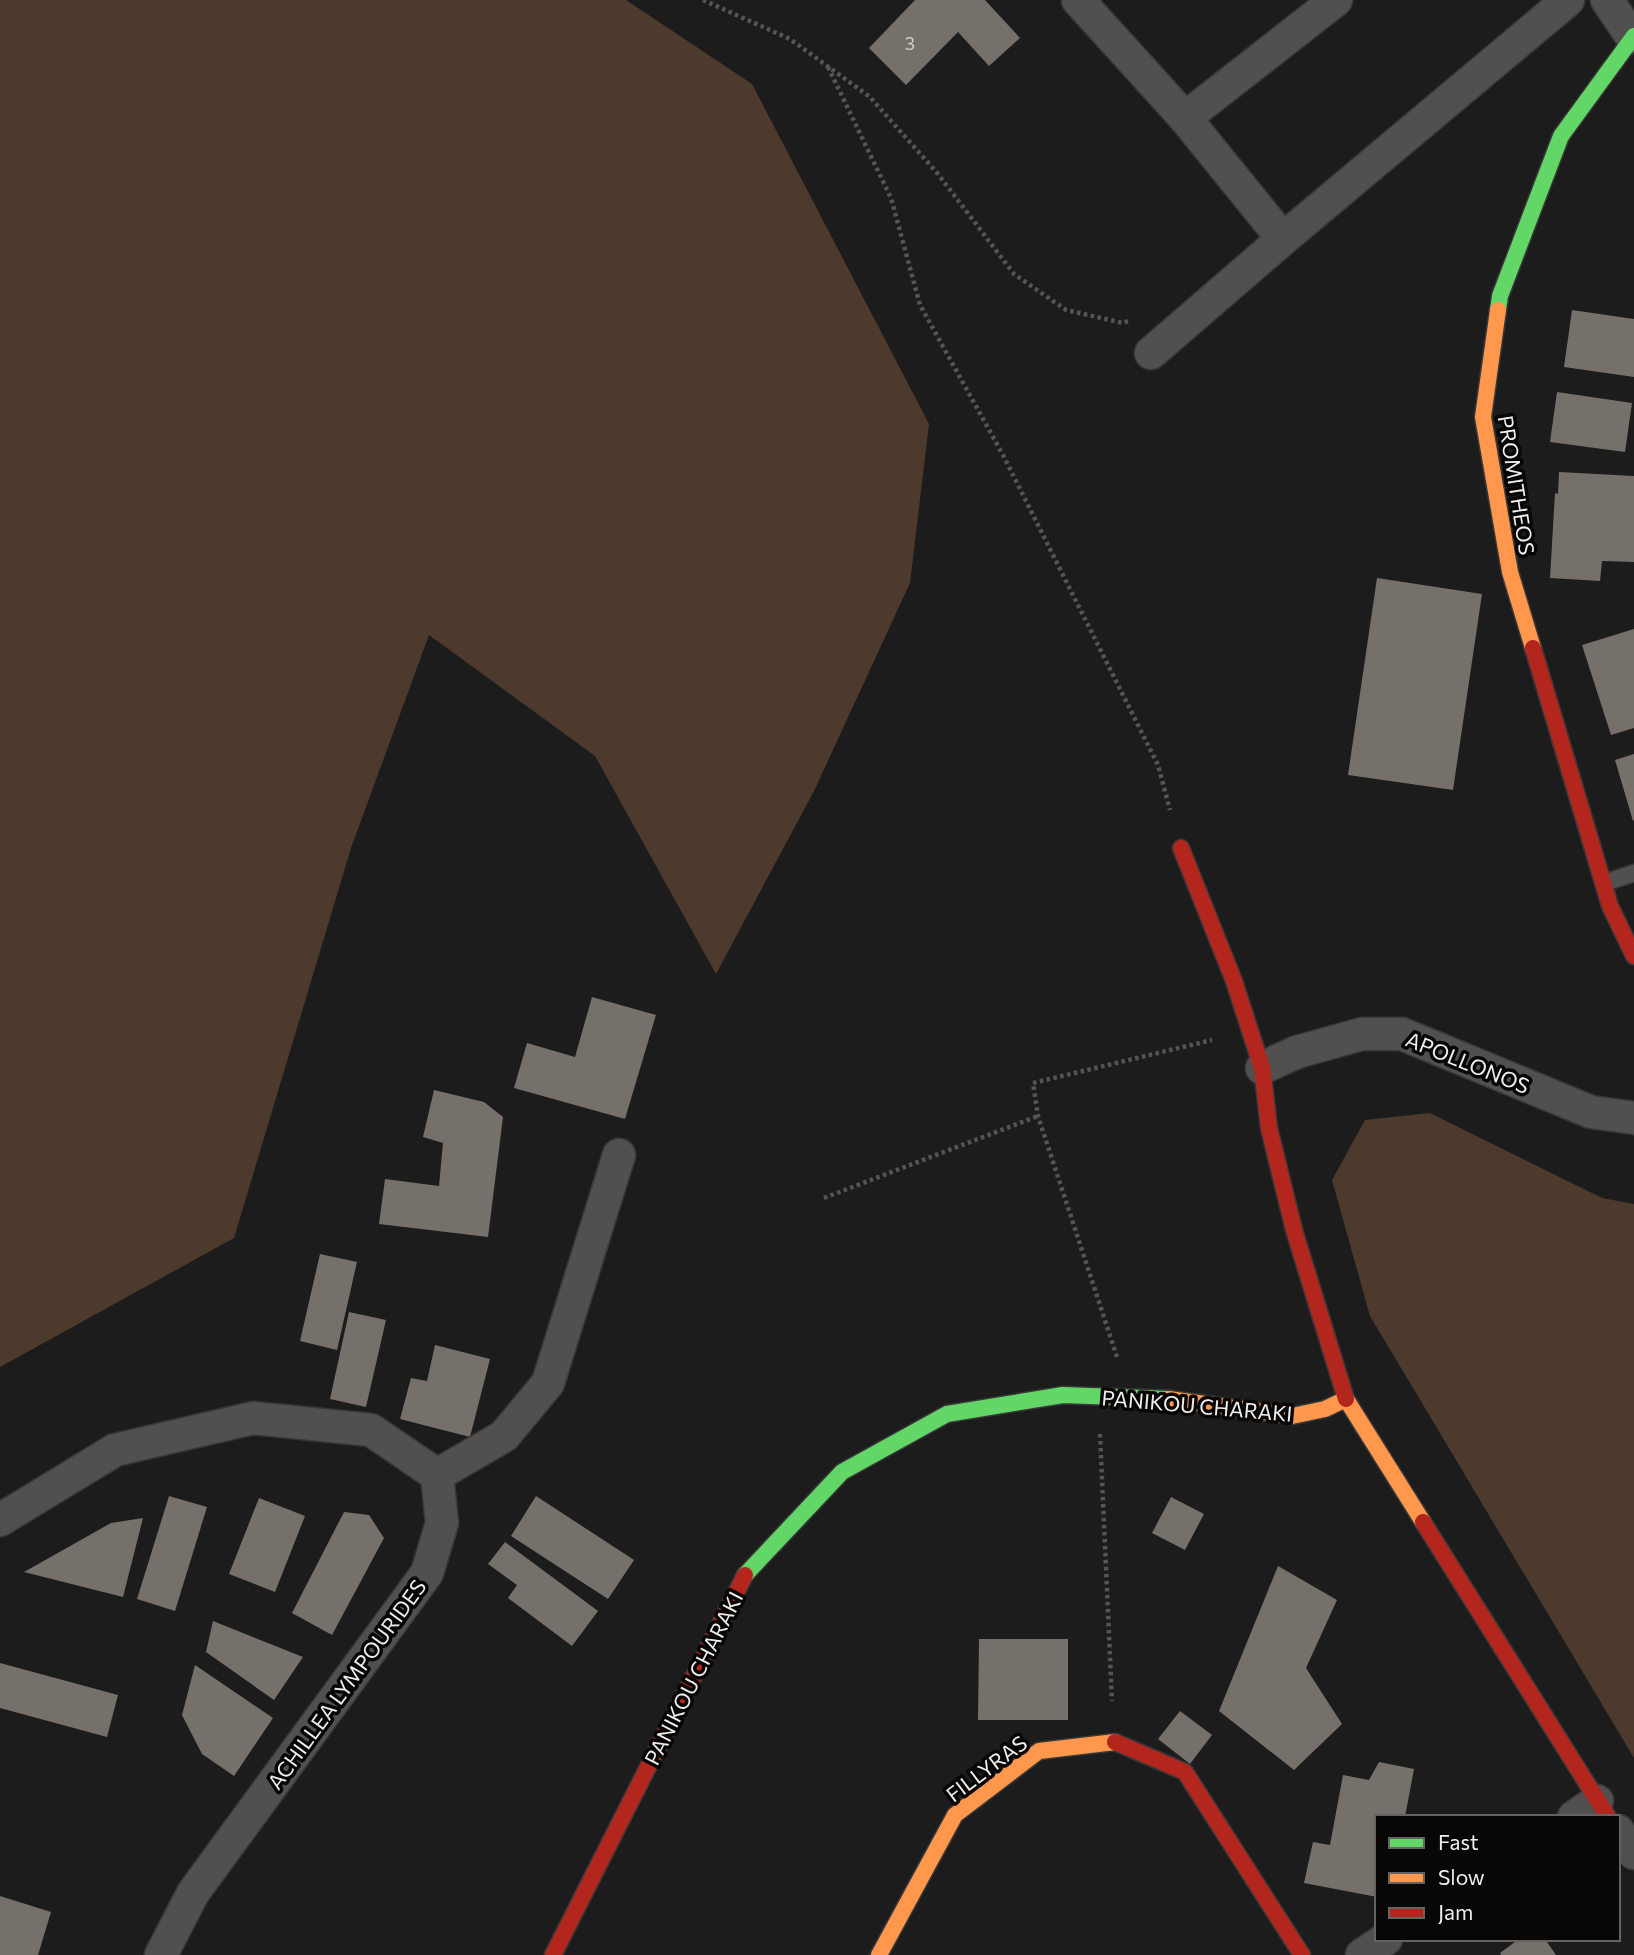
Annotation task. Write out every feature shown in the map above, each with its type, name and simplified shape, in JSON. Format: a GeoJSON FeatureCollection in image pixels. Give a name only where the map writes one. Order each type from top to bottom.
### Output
{"type":"FeatureCollection","features":[{"type":"Feature","properties":{"kind":"street"},"geometry":{"type":"LineString","coordinates":[[1078,0],[1185,118],[1283,239]]}},
{"type":"Feature","properties":{"kind":"street"},"geometry":{"type":"LineString","coordinates":[[1185,118],[1336,0]]}},
{"type":"Feature","properties":{"kind":"street"},"geometry":{"type":"LineString","coordinates":[[1151,353],[1568,0]]}},
{"type":"Feature","properties":{"kind":"street"},"geometry":{"type":"LineString","coordinates":[[1607,0],[1633,36]]}},
{"type":"Feature","properties":{"kind":"street","name":"PROMITHEOS"},"geometry":{"type":"LineString","coordinates":[[1633,36],[1561,136],[1500,296],[1483,417],[1510,572],[1610,906],[1634,956]]}},
{"type":"Feature","properties":{"kind":"street"},"geometry":{"type":"LineString","coordinates":[[1181,848],[1234,981],[1262,1068],[1269,1128],[1294,1230],[1346,1399],[1593,1811]]}},
{"type":"Feature","properties":{"kind":"street","name":"APOLLONOS"},"geometry":{"type":"LineString","coordinates":[[1262,1068],[1297,1052],[1362,1034],[1402,1034],[1591,1112],[1634,1118]]}},
{"type":"Feature","properties":{"kind":"street"},"geometry":{"type":"LineString","coordinates":[[0,1520],[115,1450],[253,1418],[371,1430],[437,1475],[504,1436],[548,1383],[619,1155]]}},
{"type":"Feature","properties":{"kind":"street","name":"PANIKOU CHARAKI"},"geometry":{"type":"LineString","coordinates":[[553,1955],[747,1571],[842,1472],[947,1414],[1063,1395],[1186,1400],[1292,1416],[1325,1409],[1346,1399]]}},
{"type":"Feature","properties":{"kind":"street","name":"ACHILLEA LYMPOURIDES"},"geometry":{"type":"LineString","coordinates":[[161,1955],[193,1894],[427,1573],[442,1523],[437,1475]]}},
{"type":"Feature","properties":{"kind":"street"},"geometry":{"type":"LineString","coordinates":[[1113,1741],[1185,1772],[1302,1955]]}},
{"type":"Feature","properties":{"kind":"street","name":"FILLYRAS"},"geometry":{"type":"LineString","coordinates":[[879,1955],[955,1815],[1039,1751],[1113,1741]]}},
{"type":"Feature","properties":{"kind":"street"},"geometry":{"type":"LineString","coordinates":[[1620,1834],[1634,1853]]}},
{"type":"Feature","properties":{"kind":"street"},"geometry":{"type":"LineString","coordinates":[[1362,1955],[1383,1941]]}},
{"type":"Feature","properties":{"kind":"lane"},"geometry":{"type":"LineString","coordinates":[[1604,883],[1634,873]]}},
{"type":"Feature","properties":{"kind":"path"},"geometry":{"type":"LineString","coordinates":[[704,0],[790,39],[870,97],[938,174],[1014,274],[1066,310],[1123,323],[1135,318]]}},
{"type":"Feature","properties":{"kind":"path"},"geometry":{"type":"LineString","coordinates":[[828,67],[891,198],[920,305],[1003,455],[1158,765],[1181,848]]}},
{"type":"Feature","properties":{"kind":"path"},"geometry":{"type":"LineString","coordinates":[[1131,1397],[1038,1115],[1033,1083],[1250,1031]]}},
{"type":"Feature","properties":{"kind":"path"},"geometry":{"type":"LineString","coordinates":[[824,1198],[1038,1115]]}},
{"type":"Feature","properties":{"kind":"path"},"geometry":{"type":"LineString","coordinates":[[1098,1396],[1113,1741]]}},
{"type":"Feature","properties":{"kind":"shaded area"},"geometry":{"type":"Polygon","coordinates":[[[0,0],[626,0],[752,84],[929,424],[910,583],[814,791],[716,974],[595,756],[429,635],[351,848],[234,1238],[0,1367],[0,0]]]}},
{"type":"Feature","properties":{"kind":"shaded area"},"geometry":{"type":"Polygon","coordinates":[[[1430,1113],[1602,1198],[1634,1204],[1634,1758],[1370,1316],[1332,1180],[1365,1120],[1430,1113]]]}},
{"type":"Feature","properties":{"kind":"building"},"geometry":{"type":"Polygon","coordinates":[[[915,0],[985,0],[1020,38],[989,66],[958,32],[906,85],[869,48],[915,0]]]}},
{"type":"Feature","properties":{"kind":"building"},"geometry":{"type":"Polygon","coordinates":[[[1572,310],[1634,319],[1634,377],[1564,367],[1572,310]]]}},
{"type":"Feature","properties":{"kind":"building"},"geometry":{"type":"Polygon","coordinates":[[[1557,392],[1632,403],[1625,452],[1550,442],[1557,392]]]}},
{"type":"Feature","properties":{"kind":"building"},"geometry":{"type":"Polygon","coordinates":[[[1559,472],[1634,476],[1634,562],[1602,561],[1600,581],[1550,578],[1555,493],[1558,494],[1559,472]]]}},
{"type":"Feature","properties":{"kind":"building"},"geometry":{"type":"Polygon","coordinates":[[[1377,578],[1482,594],[1453,790],[1348,775],[1377,578]]]}},
{"type":"Feature","properties":{"kind":"building"},"geometry":{"type":"Polygon","coordinates":[[[1634,629],[1634,728],[1611,735],[1582,645],[1634,629]]]}},
{"type":"Feature","properties":{"kind":"building"},"geometry":{"type":"Polygon","coordinates":[[[1634,754],[1634,820],[1633,821],[1615,760],[1634,754]]]}},
{"type":"Feature","properties":{"kind":"building"},"geometry":{"type":"Polygon","coordinates":[[[592,997],[656,1015],[625,1119],[514,1088],[527,1043],[575,1057],[592,997]]]}},
{"type":"Feature","properties":{"kind":"building"},"geometry":{"type":"Polygon","coordinates":[[[434,1090],[484,1102],[503,1117],[488,1237],[379,1224],[385,1179],[439,1186],[443,1143],[423,1137],[434,1090]]]}},
{"type":"Feature","properties":{"kind":"building"},"geometry":{"type":"Polygon","coordinates":[[[320,1254],[357,1262],[337,1350],[300,1341],[320,1254]]]}},
{"type":"Feature","properties":{"kind":"building"},"geometry":{"type":"Polygon","coordinates":[[[349,1312],[386,1320],[366,1407],[330,1399],[349,1312]]]}},
{"type":"Feature","properties":{"kind":"building"},"geometry":{"type":"Polygon","coordinates":[[[435,1345],[490,1359],[470,1437],[400,1419],[411,1378],[427,1381],[435,1345]]]}},
{"type":"Feature","properties":{"kind":"building"},"geometry":{"type":"Polygon","coordinates":[[[169,1496],[207,1507],[175,1611],[137,1599],[169,1496]]]}},
{"type":"Feature","properties":{"kind":"building"},"geometry":{"type":"Polygon","coordinates":[[[536,1496],[634,1560],[608,1599],[511,1536],[536,1496]]]}},
{"type":"Feature","properties":{"kind":"building"},"geometry":{"type":"Polygon","coordinates":[[[1171,1497],[1204,1514],[1185,1550],[1152,1533],[1171,1497]]]}},
{"type":"Feature","properties":{"kind":"building"},"geometry":{"type":"Polygon","coordinates":[[[259,1498],[305,1516],[275,1592],[229,1574],[259,1498]]]}},
{"type":"Feature","properties":{"kind":"building"},"geometry":{"type":"Polygon","coordinates":[[[344,1512],[369,1515],[384,1538],[332,1635],[292,1613],[344,1512]]]}},
{"type":"Feature","properties":{"kind":"building"},"geometry":{"type":"Polygon","coordinates":[[[143,1518],[123,1597],[24,1572],[111,1523],[143,1518]]]}},
{"type":"Feature","properties":{"kind":"building"},"geometry":{"type":"Polygon","coordinates":[[[505,1542],[598,1611],[572,1646],[508,1598],[517,1585],[488,1564],[505,1542]]]}},
{"type":"Feature","properties":{"kind":"building"},"geometry":{"type":"Polygon","coordinates":[[[1278,1566],[1337,1600],[1306,1668],[1342,1724],[1294,1770],[1219,1711],[1278,1566]]]}},
{"type":"Feature","properties":{"kind":"building"},"geometry":{"type":"Polygon","coordinates":[[[213,1621],[303,1657],[274,1700],[206,1652],[213,1621]]]}},
{"type":"Feature","properties":{"kind":"building"},"geometry":{"type":"Polygon","coordinates":[[[979,1639],[1068,1639],[1068,1720],[978,1720],[979,1639]]]}},
{"type":"Feature","properties":{"kind":"building"},"geometry":{"type":"Polygon","coordinates":[[[0,1663],[118,1695],[107,1737],[0,1708],[0,1663]]]}},
{"type":"Feature","properties":{"kind":"building"},"geometry":{"type":"Polygon","coordinates":[[[195,1665],[273,1718],[234,1776],[202,1754],[182,1715],[195,1665]]]}},
{"type":"Feature","properties":{"kind":"building"},"geometry":{"type":"Polygon","coordinates":[[[1180,1711],[1212,1735],[1190,1764],[1158,1739],[1180,1711]]]}},
{"type":"Feature","properties":{"kind":"building"},"geometry":{"type":"Polygon","coordinates":[[[1379,1762],[1414,1769],[1405,1815],[1375,1815],[1375,1897],[1304,1883],[1313,1842],[1330,1845],[1343,1775],[1369,1780],[1379,1762]]]}},
{"type":"Feature","properties":{"kind":"building"},"geometry":{"type":"Polygon","coordinates":[[[0,1896],[51,1912],[38,1955],[0,1955],[0,1896]]]}},
{"type":"Feature","properties":{"kind":"building"},"geometry":{"type":"Polygon","coordinates":[[[1516,1941],[1546,1941],[1556,1955],[1501,1955],[1500,1953],[1516,1941]]]}},
{"type":"Feature","properties":{"kind":"traffic: fast"},"geometry":{"type":"LineString","coordinates":[[1498,310],[1500,296],[1561,136],[1634,36]]}},
{"type":"Feature","properties":{"kind":"traffic: fast"},"geometry":{"type":"LineString","coordinates":[[745,1575],[842,1472],[947,1414],[1063,1395],[1169,1399]]}},
{"type":"Feature","properties":{"kind":"traffic: slow"},"geometry":{"type":"LineString","coordinates":[[1498,310],[1483,417],[1510,572],[1533,648]]}},
{"type":"Feature","properties":{"kind":"traffic: slow"},"geometry":{"type":"LineString","coordinates":[[1169,1399],[1292,1416],[1325,1409],[1346,1399],[1423,1522]]}},
{"type":"Feature","properties":{"kind":"traffic: slow"},"geometry":{"type":"LineString","coordinates":[[879,1955],[955,1815],[1039,1751],[1115,1742]]}},
{"type":"Feature","properties":{"kind":"traffic: jam"},"geometry":{"type":"LineString","coordinates":[[1533,648],[1610,906],[1634,956]]}},
{"type":"Feature","properties":{"kind":"traffic: jam"},"geometry":{"type":"LineString","coordinates":[[1181,848],[1234,981],[1262,1068],[1269,1128],[1294,1230],[1346,1399]]}},
{"type":"Feature","properties":{"kind":"traffic: jam"},"geometry":{"type":"LineString","coordinates":[[1423,1522],[1607,1815]]}},
{"type":"Feature","properties":{"kind":"traffic: jam"},"geometry":{"type":"LineString","coordinates":[[553,1955],[745,1575]]}},
{"type":"Feature","properties":{"kind":"traffic: jam"},"geometry":{"type":"LineString","coordinates":[[1115,1742],[1185,1772],[1302,1955]]}}]}
